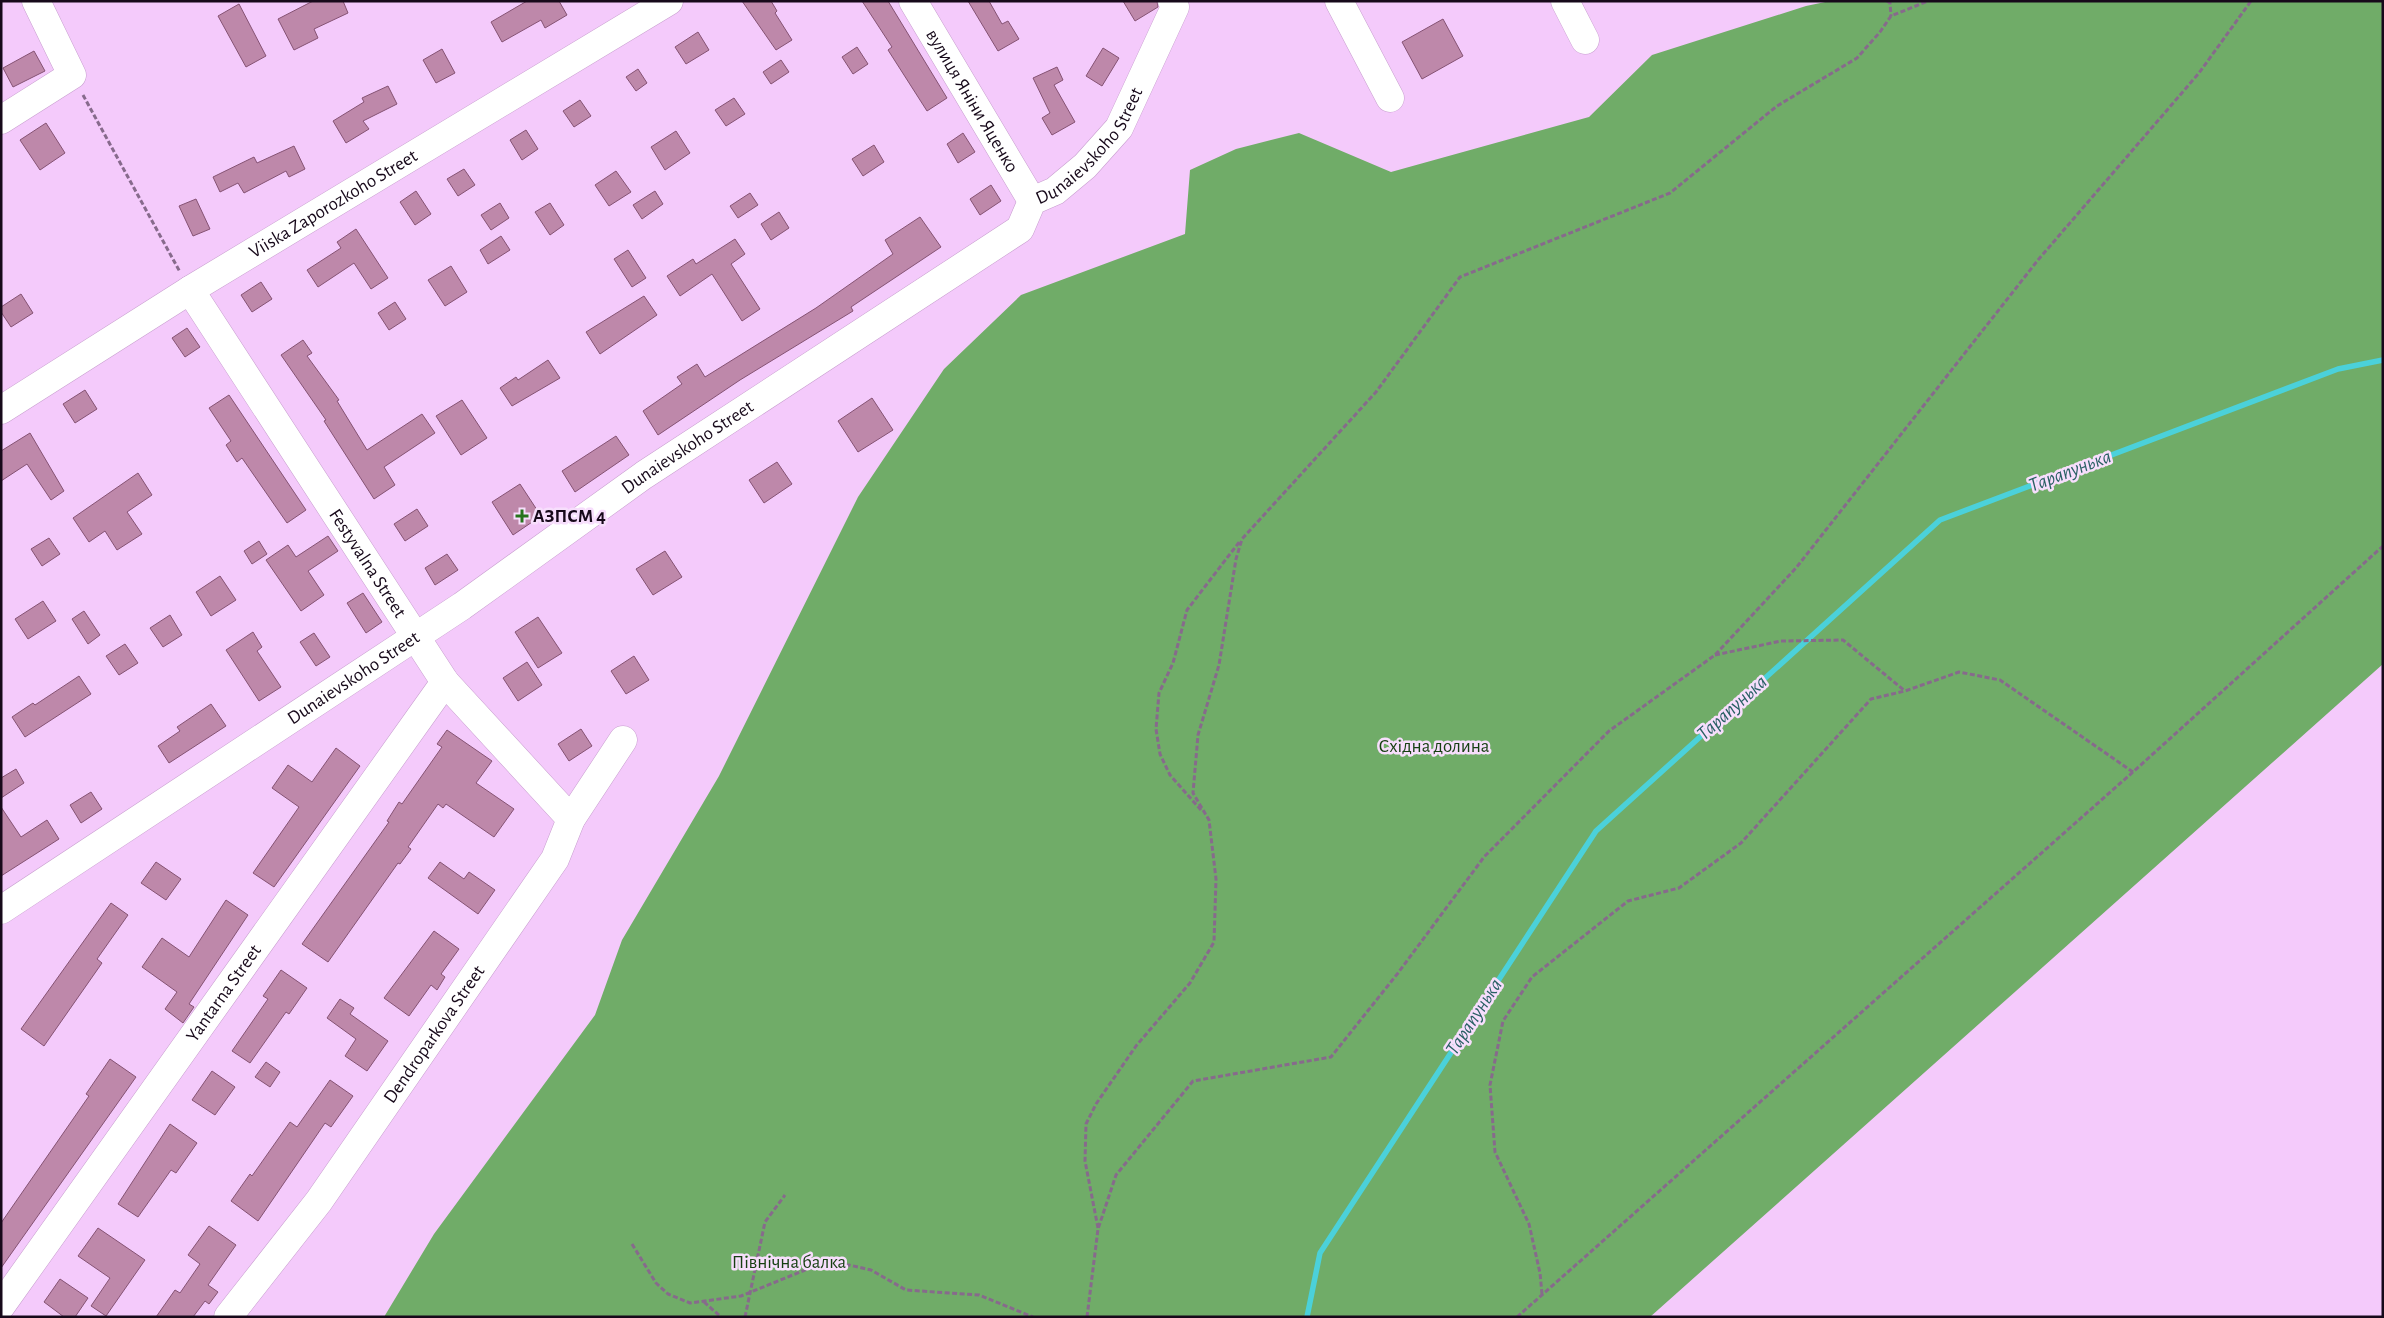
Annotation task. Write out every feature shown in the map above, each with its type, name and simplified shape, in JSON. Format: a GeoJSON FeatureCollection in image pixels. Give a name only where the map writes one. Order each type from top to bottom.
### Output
{"type":"FeatureCollection","features":[{"type":"Feature","properties":{"kind":"street"},"geometry":{"type":"LineString","coordinates":[[1,120],[72,75],[36,1]]}},
{"type":"Feature","properties":{"kind":"street","name":"Viiska Zaporozkoho Street"},"geometry":{"type":"LineString","coordinates":[[1,410],[190,290],[669,1]]}},
{"type":"Feature","properties":{"kind":"street","name":"вулиця Яніни Яценко"},"geometry":{"type":"LineString","coordinates":[[913,1],[1032,201]]}},
{"type":"Feature","properties":{"kind":"street"},"geometry":{"type":"LineString","coordinates":[[1339,1],[1390,98]]}},
{"type":"Feature","properties":{"kind":"street"},"geometry":{"type":"LineString","coordinates":[[1565,1],[1586,40]]}},
{"type":"Feature","properties":{"kind":"street","name":"Dunaievskoho Street"},"geometry":{"type":"LineString","coordinates":[[1,910],[462,606],[644,475],[1020,230],[1032,201],[1055,191],[1077,172],[1119,128],[1174,4]]}},
{"type":"Feature","properties":{"kind":"street","name":"Festyvalna Street"},"geometry":{"type":"LineString","coordinates":[[190,290],[417,635],[445,682],[571,819]]}},
{"type":"Feature","properties":{"kind":"street","name":"Yantarna Street"},"geometry":{"type":"LineString","coordinates":[[1,1306],[445,682]]}},
{"type":"Feature","properties":{"kind":"street","name":"Dendroparkova Street"},"geometry":{"type":"LineString","coordinates":[[228,1317],[319,1201],[555,859],[571,819],[623,740]]}},
{"type":"Feature","properties":{"kind":"path"},"geometry":{"type":"LineString","coordinates":[[1887,1],[1890,3],[1891,16]]}},
{"type":"Feature","properties":{"kind":"path"},"geometry":{"type":"LineString","coordinates":[[1206,815],[1170,775],[1160,754],[1156,729],[1159,693],[1173,663],[1187,610],[1242,539],[1376,392],[1460,277],[1670,193],[1776,106],[1857,58],[1880,32],[1891,16],[1928,1]]}},
{"type":"Feature","properties":{"kind":"path"},"geometry":{"type":"LineString","coordinates":[[1087,1317],[1098,1229],[1116,1175],[1193,1081],[1331,1057],[1398,973],[1484,857],[1609,731],[1715,655],[1796,568],[2032,268],[2199,72],[2251,1]]}},
{"type":"Feature","properties":{"kind":"path"},"geometry":{"type":"LineString","coordinates":[[72,75],[190,290]]}},
{"type":"Feature","properties":{"kind":"path"},"geometry":{"type":"LineString","coordinates":[[1098,1229],[1085,1160],[1086,1124],[1096,1104],[1136,1046],[1190,983],[1214,942],[1216,879],[1209,820],[1193,793],[1198,735],[1220,664],[1236,559],[1242,539]]}},
{"type":"Feature","properties":{"kind":"path"},"geometry":{"type":"LineString","coordinates":[[1517,1317],[2133,772],[2383,546]]}},
{"type":"Feature","properties":{"kind":"path"},"geometry":{"type":"LineString","coordinates":[[1715,655],[1781,641],[1843,640],[1905,691]]}},
{"type":"Feature","properties":{"kind":"path"},"geometry":{"type":"LineString","coordinates":[[1542,1295],[1540,1273],[1529,1224],[1495,1152],[1490,1085],[1503,1021],[1532,977],[1628,901],[1679,888],[1742,843],[1871,699],[1905,691],[1959,672],[2000,680],[2133,772]]}},
{"type":"Feature","properties":{"kind":"path"},"geometry":{"type":"LineString","coordinates":[[745,1317],[765,1222],[785,1195]]}},
{"type":"Feature","properties":{"kind":"path"},"geometry":{"type":"LineString","coordinates":[[632,1244],[656,1283],[668,1294],[690,1303],[741,1296],[810,1268],[849,1265],[871,1270],[906,1290],[979,1295],[1033,1317]]}},
{"type":"Feature","properties":{"kind":"path"},"geometry":{"type":"LineString","coordinates":[[703,1302],[720,1317]]}},
{"type":"Feature","properties":{"kind":"green space","name":"Східна долина"},"geometry":{"type":"Polygon","coordinates":[[[1830,1],[2383,1],[2383,664],[1650,1317],[384,1317],[434,1234],[595,1015],[622,940],[719,776],[858,497],[944,369],[1021,295],[1185,234],[1190,170],[1236,149],[1299,133],[1391,172],[1589,117],[1652,55],[1806,6],[1830,1]]]}},
{"type":"Feature","properties":{"kind":"building"},"geometry":{"type":"Polygon","coordinates":[[[313,1],[343,1],[348,13],[314,29],[318,38],[294,50],[278,19],[313,1]]]}},
{"type":"Feature","properties":{"kind":"building"},"geometry":{"type":"Polygon","coordinates":[[[527,1],[559,1],[567,15],[545,28],[541,20],[502,42],[491,22],[527,1]]]}},
{"type":"Feature","properties":{"kind":"building"},"geometry":{"type":"Polygon","coordinates":[[[742,1],[771,1],[777,11],[775,13],[792,40],[776,50],[742,1]]]}},
{"type":"Feature","properties":{"kind":"building"},"geometry":{"type":"Polygon","coordinates":[[[862,1],[888,1],[947,98],[927,111],[888,50],[892,47],[862,1]]]}},
{"type":"Feature","properties":{"kind":"building"},"geometry":{"type":"Polygon","coordinates":[[[968,1],[989,1],[1002,24],[1008,21],[1019,39],[998,51],[968,1]]]}},
{"type":"Feature","properties":{"kind":"building"},"geometry":{"type":"Polygon","coordinates":[[[1123,1],[1157,1],[1158,7],[1135,21],[1123,1]]]}},
{"type":"Feature","properties":{"kind":"building"},"geometry":{"type":"Polygon","coordinates":[[[239,4],[266,56],[246,67],[218,16],[239,4]]]}},
{"type":"Feature","properties":{"kind":"building"},"geometry":{"type":"Polygon","coordinates":[[[1443,19],[1463,56],[1422,79],[1402,42],[1443,19]]]}},
{"type":"Feature","properties":{"kind":"building"},"geometry":{"type":"Polygon","coordinates":[[[698,32],[709,50],[686,64],[675,47],[698,32]]]}},
{"type":"Feature","properties":{"kind":"building"},"geometry":{"type":"Polygon","coordinates":[[[857,47],[868,64],[853,74],[842,57],[857,47]]]}},
{"type":"Feature","properties":{"kind":"building"},"geometry":{"type":"Polygon","coordinates":[[[1103,48],[1119,58],[1102,86],[1086,76],[1103,48]]]}},
{"type":"Feature","properties":{"kind":"building"},"geometry":{"type":"Polygon","coordinates":[[[442,49],[455,73],[436,83],[423,60],[442,49]]]}},
{"type":"Feature","properties":{"kind":"building"},"geometry":{"type":"Polygon","coordinates":[[[34,51],[45,71],[13,87],[3,68],[34,51]]]}},
{"type":"Feature","properties":{"kind":"building"},"geometry":{"type":"Polygon","coordinates":[[[781,60],[789,72],[771,84],[763,72],[781,60]]]}},
{"type":"Feature","properties":{"kind":"building"},"geometry":{"type":"Polygon","coordinates":[[[1057,67],[1063,80],[1054,85],[1075,122],[1052,135],[1042,118],[1050,113],[1033,78],[1057,67]]]}},
{"type":"Feature","properties":{"kind":"building"},"geometry":{"type":"Polygon","coordinates":[[[638,69],[647,83],[636,91],[626,77],[638,69]]]}},
{"type":"Feature","properties":{"kind":"building"},"geometry":{"type":"Polygon","coordinates":[[[388,86],[397,104],[363,121],[369,129],[346,143],[333,121],[364,102],[362,98],[388,86]]]}},
{"type":"Feature","properties":{"kind":"building"},"geometry":{"type":"Polygon","coordinates":[[[734,98],[745,114],[726,126],[715,110],[734,98]]]}},
{"type":"Feature","properties":{"kind":"building"},"geometry":{"type":"Polygon","coordinates":[[[580,100],[591,116],[574,127],[563,111],[580,100]]]}},
{"type":"Feature","properties":{"kind":"building"},"geometry":{"type":"Polygon","coordinates":[[[46,123],[65,153],[40,170],[20,140],[46,123]]]}},
{"type":"Feature","properties":{"kind":"building"},"geometry":{"type":"Polygon","coordinates":[[[526,130],[538,149],[522,160],[510,140],[526,130]]]}},
{"type":"Feature","properties":{"kind":"building"},"geometry":{"type":"Polygon","coordinates":[[[676,131],[690,153],[665,170],[651,147],[676,131]]]}},
{"type":"Feature","properties":{"kind":"building"},"geometry":{"type":"Polygon","coordinates":[[[963,133],[975,152],[958,163],[947,144],[963,133]]]}},
{"type":"Feature","properties":{"kind":"building"},"geometry":{"type":"Polygon","coordinates":[[[874,145],[884,162],[863,176],[852,159],[874,145]]]}},
{"type":"Feature","properties":{"kind":"building"},"geometry":{"type":"Polygon","coordinates":[[[294,146],[305,169],[289,177],[286,171],[244,193],[238,183],[220,192],[213,177],[254,157],[257,163],[294,146]]]}},
{"type":"Feature","properties":{"kind":"building"},"geometry":{"type":"Polygon","coordinates":[[[464,169],[475,185],[458,196],[447,179],[464,169]]]}},
{"type":"Feature","properties":{"kind":"building"},"geometry":{"type":"Polygon","coordinates":[[[616,171],[631,192],[609,206],[595,185],[616,171]]]}},
{"type":"Feature","properties":{"kind":"building"},"geometry":{"type":"Polygon","coordinates":[[[991,185],[1001,201],[980,215],[970,199],[991,185]]]}},
{"type":"Feature","properties":{"kind":"building"},"geometry":{"type":"Polygon","coordinates":[[[416,191],[431,214],[415,225],[400,202],[416,191]]]}},
{"type":"Feature","properties":{"kind":"building"},"geometry":{"type":"Polygon","coordinates":[[[655,191],[663,204],[642,219],[633,205],[655,191]]]}},
{"type":"Feature","properties":{"kind":"building"},"geometry":{"type":"Polygon","coordinates":[[[750,193],[758,205],[738,218],[730,206],[750,193]]]}},
{"type":"Feature","properties":{"kind":"building"},"geometry":{"type":"Polygon","coordinates":[[[196,199],[210,229],[193,236],[179,206],[196,199]]]}},
{"type":"Feature","properties":{"kind":"building"},"geometry":{"type":"Polygon","coordinates":[[[500,203],[509,218],[491,230],[481,215],[500,203]]]}},
{"type":"Feature","properties":{"kind":"building"},"geometry":{"type":"Polygon","coordinates":[[[550,203],[564,225],[550,235],[535,212],[550,203]]]}},
{"type":"Feature","properties":{"kind":"building"},"geometry":{"type":"Polygon","coordinates":[[[779,212],[789,228],[771,240],[761,224],[779,212]]]}},
{"type":"Feature","properties":{"kind":"building"},"geometry":{"type":"Polygon","coordinates":[[[920,217],[941,247],[851,307],[853,311],[740,380],[658,435],[643,411],[682,384],[677,377],[697,364],[705,377],[816,308],[893,254],[885,240],[920,217]]]}},
{"type":"Feature","properties":{"kind":"building"},"geometry":{"type":"Polygon","coordinates":[[[356,229],[388,278],[371,289],[354,263],[318,287],[307,270],[341,248],[337,242],[356,229]]]}},
{"type":"Feature","properties":{"kind":"building"},"geometry":{"type":"Polygon","coordinates":[[[501,236],[510,250],[488,264],[480,250],[501,236]]]}},
{"type":"Feature","properties":{"kind":"building"},"geometry":{"type":"Polygon","coordinates":[[[735,239],[745,254],[731,264],[760,309],[742,321],[712,274],[680,296],[667,276],[693,259],[696,264],[735,239]]]}},
{"type":"Feature","properties":{"kind":"building"},"geometry":{"type":"Polygon","coordinates":[[[628,250],[646,278],[632,287],[614,259],[628,250]]]}},
{"type":"Feature","properties":{"kind":"building"},"geometry":{"type":"Polygon","coordinates":[[[451,266],[467,292],[445,306],[428,280],[451,266]]]}},
{"type":"Feature","properties":{"kind":"building"},"geometry":{"type":"Polygon","coordinates":[[[261,282],[272,299],[252,312],[241,295],[261,282]]]}},
{"type":"Feature","properties":{"kind":"building"},"geometry":{"type":"Polygon","coordinates":[[[21,294],[33,313],[11,327],[1,312],[1,307],[21,294]]]}},
{"type":"Feature","properties":{"kind":"building"},"geometry":{"type":"Polygon","coordinates":[[[644,296],[657,315],[600,354],[586,332],[644,296]]]}},
{"type":"Feature","properties":{"kind":"building"},"geometry":{"type":"Polygon","coordinates":[[[395,302],[406,319],[389,330],[378,313],[395,302]]]}},
{"type":"Feature","properties":{"kind":"building"},"geometry":{"type":"Polygon","coordinates":[[[187,328],[200,347],[185,357],[172,338],[187,328]]]}},
{"type":"Feature","properties":{"kind":"building"},"geometry":{"type":"Polygon","coordinates":[[[303,340],[312,353],[307,356],[339,400],[337,401],[367,450],[422,414],[435,433],[384,467],[395,485],[374,499],[324,421],[326,420],[281,355],[303,340]]]}},
{"type":"Feature","properties":{"kind":"building"},"geometry":{"type":"Polygon","coordinates":[[[548,360],[560,378],[512,406],[500,388],[516,377],[518,380],[548,360]]]}},
{"type":"Feature","properties":{"kind":"building"},"geometry":{"type":"Polygon","coordinates":[[[85,390],[97,409],[75,423],[63,404],[85,390]]]}},
{"type":"Feature","properties":{"kind":"building"},"geometry":{"type":"Polygon","coordinates":[[[229,395],[306,510],[287,523],[242,458],[237,462],[226,445],[231,441],[209,408],[229,395]]]}},
{"type":"Feature","properties":{"kind":"building"},"geometry":{"type":"Polygon","coordinates":[[[872,398],[893,430],[858,452],[838,421],[872,398]]]}},
{"type":"Feature","properties":{"kind":"building"},"geometry":{"type":"Polygon","coordinates":[[[462,400],[487,438],[461,455],[436,416],[462,400]]]}},
{"type":"Feature","properties":{"kind":"building"},"geometry":{"type":"Polygon","coordinates":[[[30,433],[64,491],[51,500],[27,464],[1,481],[1,451],[30,433]]]}},
{"type":"Feature","properties":{"kind":"building"},"geometry":{"type":"Polygon","coordinates":[[[616,436],[629,455],[575,492],[562,471],[616,436]]]}},
{"type":"Feature","properties":{"kind":"building"},"geometry":{"type":"Polygon","coordinates":[[[777,462],[792,484],[764,503],[749,480],[777,462]]]}},
{"type":"Feature","properties":{"kind":"building"},"geometry":{"type":"Polygon","coordinates":[[[138,473],[152,495],[127,512],[142,534],[117,550],[105,531],[89,542],[73,518],[138,473]]]}},
{"type":"Feature","properties":{"kind":"building"},"geometry":{"type":"Polygon","coordinates":[[[520,484],[541,516],[513,535],[492,502],[520,484]]]}},
{"type":"Feature","properties":{"kind":"building"},"geometry":{"type":"Polygon","coordinates":[[[417,509],[428,526],[405,541],[394,524],[417,509]]]}},
{"type":"Feature","properties":{"kind":"building"},"geometry":{"type":"Polygon","coordinates":[[[328,536],[338,551],[308,571],[324,595],[301,611],[266,560],[288,545],[296,557],[328,536]]]}},
{"type":"Feature","properties":{"kind":"building"},"geometry":{"type":"Polygon","coordinates":[[[49,538],[60,554],[42,566],[31,549],[49,538]]]}},
{"type":"Feature","properties":{"kind":"building"},"geometry":{"type":"Polygon","coordinates":[[[259,541],[267,554],[252,564],[244,551],[259,541]]]}},
{"type":"Feature","properties":{"kind":"building"},"geometry":{"type":"Polygon","coordinates":[[[665,551],[682,577],[653,595],[636,569],[665,551]]]}},
{"type":"Feature","properties":{"kind":"building"},"geometry":{"type":"Polygon","coordinates":[[[447,554],[458,570],[435,585],[425,568],[447,554]]]}},
{"type":"Feature","properties":{"kind":"building"},"geometry":{"type":"Polygon","coordinates":[[[220,576],[236,600],[211,616],[196,592],[220,576]]]}},
{"type":"Feature","properties":{"kind":"building"},"geometry":{"type":"Polygon","coordinates":[[[363,593],[382,622],[366,633],[347,603],[363,593]]]}},
{"type":"Feature","properties":{"kind":"building"},"geometry":{"type":"Polygon","coordinates":[[[43,601],[56,621],[28,639],[15,619],[43,601]]]}},
{"type":"Feature","properties":{"kind":"building"},"geometry":{"type":"Polygon","coordinates":[[[84,611],[100,635],[88,644],[72,619],[84,611]]]}},
{"type":"Feature","properties":{"kind":"building"},"geometry":{"type":"Polygon","coordinates":[[[170,615],[182,635],[163,647],[150,628],[170,615]]]}},
{"type":"Feature","properties":{"kind":"building"},"geometry":{"type":"Polygon","coordinates":[[[538,617],[562,653],[538,668],[515,632],[538,617]]]}},
{"type":"Feature","properties":{"kind":"building"},"geometry":{"type":"Polygon","coordinates":[[[253,632],[262,647],[257,651],[281,687],[259,701],[226,650],[253,632]]]}},
{"type":"Feature","properties":{"kind":"building"},"geometry":{"type":"Polygon","coordinates":[[[314,633],[330,657],[316,666],[300,642],[314,633]]]}},
{"type":"Feature","properties":{"kind":"building"},"geometry":{"type":"Polygon","coordinates":[[[125,644],[138,663],[119,675],[106,656],[125,644]]]}},
{"type":"Feature","properties":{"kind":"building"},"geometry":{"type":"Polygon","coordinates":[[[634,656],[649,680],[626,694],[611,671],[634,656]]]}},
{"type":"Feature","properties":{"kind":"building"},"geometry":{"type":"Polygon","coordinates":[[[527,662],[542,685],[518,701],[503,678],[527,662]]]}},
{"type":"Feature","properties":{"kind":"building"},"geometry":{"type":"Polygon","coordinates":[[[79,676],[91,694],[25,737],[12,717],[33,703],[35,705],[79,676]]]}},
{"type":"Feature","properties":{"kind":"building"},"geometry":{"type":"Polygon","coordinates":[[[211,704],[226,726],[169,763],[158,746],[180,731],[177,727],[211,704]]]}},
{"type":"Feature","properties":{"kind":"building"},"geometry":{"type":"Polygon","coordinates":[[[581,729],[592,746],[569,761],[558,744],[581,729]]]}},
{"type":"Feature","properties":{"kind":"building"},"geometry":{"type":"Polygon","coordinates":[[[447,730],[492,761],[476,783],[514,809],[494,837],[446,804],[443,808],[438,804],[408,847],[411,849],[400,864],[398,863],[328,962],[302,944],[389,822],[387,821],[399,802],[402,804],[442,747],[437,744],[447,730]]]}},
{"type":"Feature","properties":{"kind":"building"},"geometry":{"type":"Polygon","coordinates":[[[336,748],[360,766],[274,887],[253,873],[299,807],[272,788],[288,765],[312,782],[336,748]]]}},
{"type":"Feature","properties":{"kind":"building"},"geometry":{"type":"Polygon","coordinates":[[[16,769],[24,783],[1,798],[1,778],[16,769]]]}},
{"type":"Feature","properties":{"kind":"building"},"geometry":{"type":"Polygon","coordinates":[[[91,792],[102,809],[81,823],[70,805],[91,792]]]}},
{"type":"Feature","properties":{"kind":"building"},"geometry":{"type":"Polygon","coordinates":[[[1,807],[21,837],[47,820],[59,839],[1,876],[1,807]]]}},
{"type":"Feature","properties":{"kind":"building"},"geometry":{"type":"Polygon","coordinates":[[[156,862],[181,879],[166,900],[141,883],[156,862]]]}},
{"type":"Feature","properties":{"kind":"building"},"geometry":{"type":"Polygon","coordinates":[[[440,862],[464,879],[469,872],[495,890],[478,914],[428,878],[440,862]]]}},
{"type":"Feature","properties":{"kind":"building"},"geometry":{"type":"Polygon","coordinates":[[[226,900],[248,915],[189,1004],[194,1007],[183,1023],[165,1009],[177,992],[142,967],[162,938],[189,957],[226,900]]]}},
{"type":"Feature","properties":{"kind":"building"},"geometry":{"type":"Polygon","coordinates":[[[111,903],[128,915],[97,959],[102,963],[44,1046],[21,1029],[111,903]]]}},
{"type":"Feature","properties":{"kind":"building"},"geometry":{"type":"Polygon","coordinates":[[[434,931],[459,949],[441,974],[445,977],[437,990],[431,985],[409,1016],[384,998],[434,931]]]}},
{"type":"Feature","properties":{"kind":"building"},"geometry":{"type":"Polygon","coordinates":[[[281,970],[307,988],[289,1014],[286,1012],[250,1063],[232,1051],[268,999],[263,996],[281,970]]]}},
{"type":"Feature","properties":{"kind":"building"},"geometry":{"type":"Polygon","coordinates":[[[340,999],[354,1008],[350,1014],[388,1041],[367,1071],[345,1056],[356,1039],[327,1018],[340,999]]]}},
{"type":"Feature","properties":{"kind":"building"},"geometry":{"type":"Polygon","coordinates":[[[110,1059],[136,1077],[1,1268],[1,1223],[89,1096],[86,1094],[110,1059]]]}},
{"type":"Feature","properties":{"kind":"building"},"geometry":{"type":"Polygon","coordinates":[[[266,1062],[280,1072],[270,1087],[255,1077],[266,1062]]]}},
{"type":"Feature","properties":{"kind":"building"},"geometry":{"type":"Polygon","coordinates":[[[212,1071],[235,1087],[215,1115],[192,1100],[212,1071]]]}},
{"type":"Feature","properties":{"kind":"building"},"geometry":{"type":"Polygon","coordinates":[[[330,1080],[353,1096],[331,1127],[325,1123],[258,1221],[231,1201],[250,1174],[252,1176],[290,1122],[297,1127],[330,1080]]]}},
{"type":"Feature","properties":{"kind":"building"},"geometry":{"type":"Polygon","coordinates":[[[170,1124],[197,1143],[176,1173],[171,1170],[138,1217],[118,1204],[170,1124]]]}},
{"type":"Feature","properties":{"kind":"building"},"geometry":{"type":"Polygon","coordinates":[[[209,1226],[236,1245],[208,1285],[218,1292],[209,1304],[205,1301],[193,1317],[156,1317],[175,1290],[180,1293],[200,1264],[188,1255],[209,1226]]]}},
{"type":"Feature","properties":{"kind":"building"},"geometry":{"type":"Polygon","coordinates":[[[98,1228],[145,1260],[106,1316],[91,1306],[110,1278],[78,1256],[98,1228]]]}},
{"type":"Feature","properties":{"kind":"building"},"geometry":{"type":"Polygon","coordinates":[[[60,1279],[88,1298],[75,1317],[64,1317],[44,1302],[60,1279]]]}},
{"type":"Feature","properties":{"kind":"waterway","name":"Тарапунька"},"geometry":{"type":"LineString","coordinates":[[1307,1317],[1320,1253],[1596,831],[1940,520],[2338,369],[2383,360]]}},
{"type":"Feature","properties":{"kind":"place","name":"АЗПСМ 4"},"geometry":{"type":"Point","coordinates":[522,516]}},
{"type":"Feature","properties":{"kind":"park label","name":"Північна балка"},"geometry":{"type":"Point","coordinates":[789,1262]}}]}
